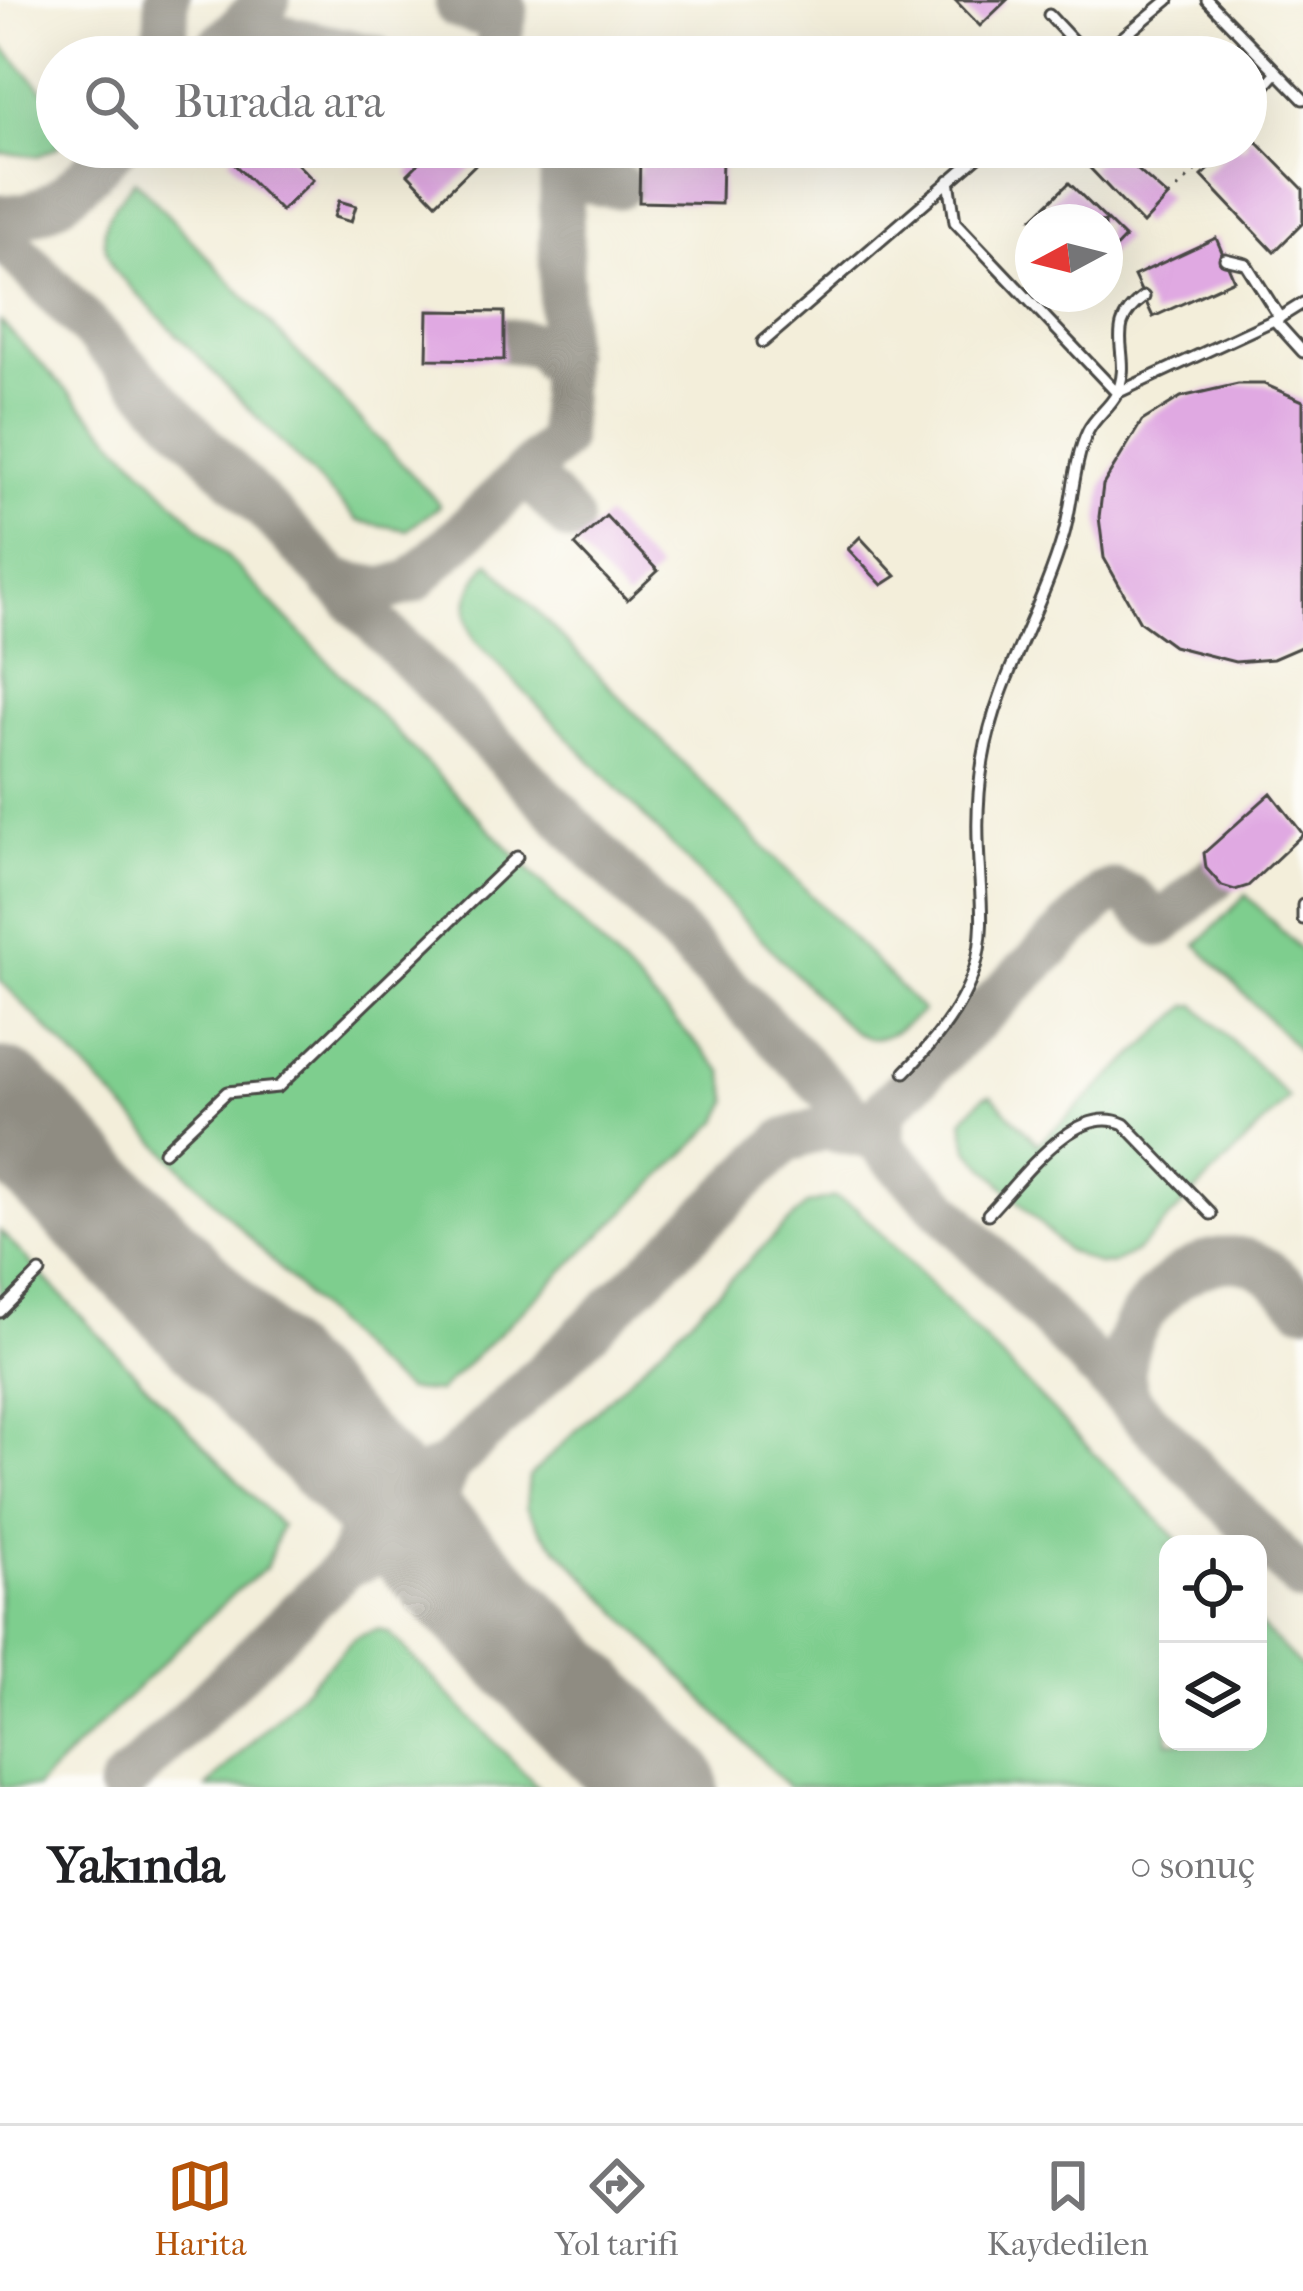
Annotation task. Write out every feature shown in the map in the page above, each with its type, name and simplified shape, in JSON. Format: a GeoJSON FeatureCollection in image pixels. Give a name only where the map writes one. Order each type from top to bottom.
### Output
{"type":"FeatureCollection","features":[{"type":"Feature","properties":{"kind":"lane"},"geometry":{"type":"LineString","coordinates":[[1125,36],[1168,0]]}},
{"type":"Feature","properties":{"kind":"lane"},"geometry":{"type":"LineString","coordinates":[[1207,0],[1242,36]]}},
{"type":"Feature","properties":{"kind":"lane"},"geometry":{"type":"LineString","coordinates":[[1049,15],[1068,36]]}},
{"type":"Feature","properties":{"kind":"lane"},"geometry":{"type":"LineString","coordinates":[[1267,62],[1303,99]]}},
{"type":"Feature","properties":{"kind":"lane"},"geometry":{"type":"LineString","coordinates":[[1267,83],[1277,72]]}},
{"type":"Feature","properties":{"kind":"lane"},"geometry":{"type":"LineString","coordinates":[[763,342],[964,168]]}},
{"type":"Feature","properties":{"kind":"lane"},"geometry":{"type":"LineString","coordinates":[[949,180],[956,222],[1117,393]]}},
{"type":"Feature","properties":{"kind":"lane"},"geometry":{"type":"LineString","coordinates":[[1226,259],[1246,264],[1277,319],[1303,352]]}},
{"type":"Feature","properties":{"kind":"lane"},"geometry":{"type":"LineString","coordinates":[[1117,393],[1123,356],[1118,329],[1126,310],[1144,297]]}},
{"type":"Feature","properties":{"kind":"lane"},"geometry":{"type":"LineString","coordinates":[[904,1072],[966,1000],[983,947],[983,760],[1007,674],[1063,541],[1088,431],[1117,393],[1303,303]]}},
{"type":"Feature","properties":{"kind":"lane"},"geometry":{"type":"LineString","coordinates":[[164,1152],[227,1092],[278,1088],[517,857]]}},
{"type":"Feature","properties":{"kind":"lane"},"geometry":{"type":"LineString","coordinates":[[1303,904],[1303,919]]}},
{"type":"Feature","properties":{"kind":"lane"},"geometry":{"type":"LineString","coordinates":[[988,1214],[1064,1138],[1100,1118],[1124,1124],[1211,1214]]}},
{"type":"Feature","properties":{"kind":"lane"},"geometry":{"type":"LineString","coordinates":[[0,1312],[40,1272]]}},
{"type":"Feature","properties":{"kind":"path"},"geometry":{"type":"LineString","coordinates":[[1168,197],[1195,172]]}},
{"type":"Feature","properties":{"kind":"green space"},"geometry":{"type":"Polygon","coordinates":[[[0,44],[36,83],[36,156],[0,153],[0,44]]]}},
{"type":"Feature","properties":{"kind":"green space"},"geometry":{"type":"Polygon","coordinates":[[[135,180],[440,506],[407,530],[358,521],[115,271],[105,244],[106,222],[135,180]]]}},
{"type":"Feature","properties":{"kind":"green space"},"geometry":{"type":"Polygon","coordinates":[[[0,321],[723,1071],[729,1101],[719,1121],[438,1392],[406,1390],[372,1364],[0,980],[0,321]]]}},
{"type":"Feature","properties":{"kind":"green space"},"geometry":{"type":"Polygon","coordinates":[[[489,562],[923,1011],[893,1032],[872,1039],[851,1029],[824,1004],[474,639],[467,617],[468,598],[489,562]]]}},
{"type":"Feature","properties":{"kind":"green space"},"geometry":{"type":"Polygon","coordinates":[[[1246,895],[1303,952],[1303,1055],[1197,945],[1246,895]]]}},
{"type":"Feature","properties":{"kind":"green space"},"geometry":{"type":"Polygon","coordinates":[[[1196,1005],[1289,1098],[1138,1250],[1111,1264],[1098,1264],[1066,1250],[968,1149],[963,1120],[983,1097],[991,1095],[1038,1144],[1188,1006],[1196,1005]]]}},
{"type":"Feature","properties":{"kind":"green space"},"geometry":{"type":"Polygon","coordinates":[[[834,1197],[856,1208],[1173,1535],[1159,1535],[1159,1751],[1267,1751],[1267,1632],[1303,1669],[1303,1787],[788,1787],[541,1531],[526,1507],[529,1477],[807,1204],[834,1197]]]}},
{"type":"Feature","properties":{"kind":"green space"},"geometry":{"type":"Polygon","coordinates":[[[0,1231],[281,1526],[266,1568],[235,1592],[36,1787],[0,1787],[0,1231]]]}},
{"type":"Feature","properties":{"kind":"green space"},"geometry":{"type":"Polygon","coordinates":[[[379,1629],[389,1633],[538,1787],[207,1787],[356,1637],[379,1629]]]}},
{"type":"Feature","properties":{"kind":"building"},"geometry":{"type":"Polygon","coordinates":[[[955,0],[1007,0],[980,26],[955,0]]]}},
{"type":"Feature","properties":{"kind":"building"},"geometry":{"type":"Polygon","coordinates":[[[1267,152],[1303,189],[1303,223],[1274,252],[1202,176],[1211,168],[1267,168],[1267,152]]]}},
{"type":"Feature","properties":{"kind":"building"},"geometry":{"type":"Polygon","coordinates":[[[238,168],[301,168],[313,180],[281,211],[238,168]]]}},
{"type":"Feature","properties":{"kind":"building"},"geometry":{"type":"Polygon","coordinates":[[[414,168],[472,168],[436,203],[408,174],[414,168]]]}},
{"type":"Feature","properties":{"kind":"building"},"geometry":{"type":"Polygon","coordinates":[[[640,168],[722,168],[721,204],[639,202],[640,168]]]}},
{"type":"Feature","properties":{"kind":"building"},"geometry":{"type":"Polygon","coordinates":[[[1090,168],[1136,168],[1168,197],[1143,224],[1090,168]]]}},
{"type":"Feature","properties":{"kind":"building"},"geometry":{"type":"Polygon","coordinates":[[[1069,183],[1090,204],[1047,204],[1069,183]]]}},
{"type":"Feature","properties":{"kind":"building"},"geometry":{"type":"Polygon","coordinates":[[[339,201],[356,206],[351,222],[334,217],[339,201]]]}},
{"type":"Feature","properties":{"kind":"building"},"geometry":{"type":"Polygon","coordinates":[[[1216,238],[1234,280],[1153,317],[1134,276],[1216,238]]]}},
{"type":"Feature","properties":{"kind":"building"},"geometry":{"type":"Polygon","coordinates":[[[428,311],[504,312],[504,360],[427,359],[428,311]]]}},
{"type":"Feature","properties":{"kind":"building"},"geometry":{"type":"Polygon","coordinates":[[[1238,384],[1264,384],[1303,401],[1303,646],[1273,659],[1235,662],[1173,646],[1140,622],[1104,558],[1099,517],[1103,485],[1142,421],[1181,397],[1238,384]]]}},
{"type":"Feature","properties":{"kind":"building"},"geometry":{"type":"Polygon","coordinates":[[[606,516],[658,571],[627,600],[575,545],[606,516]]]}},
{"type":"Feature","properties":{"kind":"building"},"geometry":{"type":"Polygon","coordinates":[[[860,537],[896,576],[882,585],[848,549],[860,537]]]}},
{"type":"Feature","properties":{"kind":"building"},"geometry":{"type":"Polygon","coordinates":[[[1271,793],[1303,834],[1248,886],[1235,890],[1222,886],[1206,868],[1204,853],[1271,793]]]}},
{"type":"Feature","properties":{"kind":"taxiway"},"geometry":{"type":"LineString","coordinates":[[166,36],[167,0]]}},
{"type":"Feature","properties":{"kind":"taxiway"},"geometry":{"type":"LineString","coordinates":[[231,36],[268,0]]}},
{"type":"Feature","properties":{"kind":"taxiway"},"geometry":{"type":"LineString","coordinates":[[457,6],[479,13],[506,10],[500,36]]}},
{"type":"Feature","properties":{"kind":"taxiway"},"geometry":{"type":"LineString","coordinates":[[235,33],[278,36]]}},
{"type":"Feature","properties":{"kind":"taxiway"},"geometry":{"type":"LineString","coordinates":[[0,216],[18,216],[50,205],[94,168]]}},
{"type":"Feature","properties":{"kind":"taxiway"},"geometry":{"type":"LineString","coordinates":[[333,581],[383,590],[413,581],[560,440],[562,168]]}},
{"type":"Feature","properties":{"kind":"taxiway"},"geometry":{"type":"LineString","coordinates":[[572,168],[586,179],[619,186]]}},
{"type":"Feature","properties":{"kind":"taxiway"},"geometry":{"type":"LineString","coordinates":[[0,235],[1303,1581]]}},
{"type":"Feature","properties":{"kind":"taxiway"},"geometry":{"type":"LineString","coordinates":[[504,340],[540,345],[560,371]]}},
{"type":"Feature","properties":{"kind":"taxiway"},"geometry":{"type":"LineString","coordinates":[[539,486],[570,520]]}},
{"type":"Feature","properties":{"kind":"taxiway"},"geometry":{"type":"LineString","coordinates":[[883,1147],[884,1110],[1105,894],[1115,891],[1131,897],[1160,925],[1213,879]]}},
{"type":"Feature","properties":{"kind":"taxiway"},"geometry":{"type":"LineString","coordinates":[[120,1787],[347,1565],[363,1525],[358,1475],[418,1479],[448,1466],[785,1141],[824,1128],[874,1138]]}},
{"type":"Feature","properties":{"kind":"taxiway"},"geometry":{"type":"LineString","coordinates":[[1132,1404],[1124,1380],[1125,1354],[1134,1328],[1170,1284],[1194,1269],[1218,1260],[1243,1260],[1261,1267],[1303,1304]]}},
{"type":"Feature","properties":{"kind":"taxiway"},"geometry":{"type":"LineString","coordinates":[[442,1561],[432,1506],[448,1466]]}},
{"type":"Feature","properties":{"kind":"taxiway"},"geometry":{"type":"LineString","coordinates":[[347,1565],[386,1551],[442,1561]]}},
{"type":"Feature","properties":{"kind":"runway"},"geometry":{"type":"LineString","coordinates":[[0,1105],[662,1787]]}}]}
